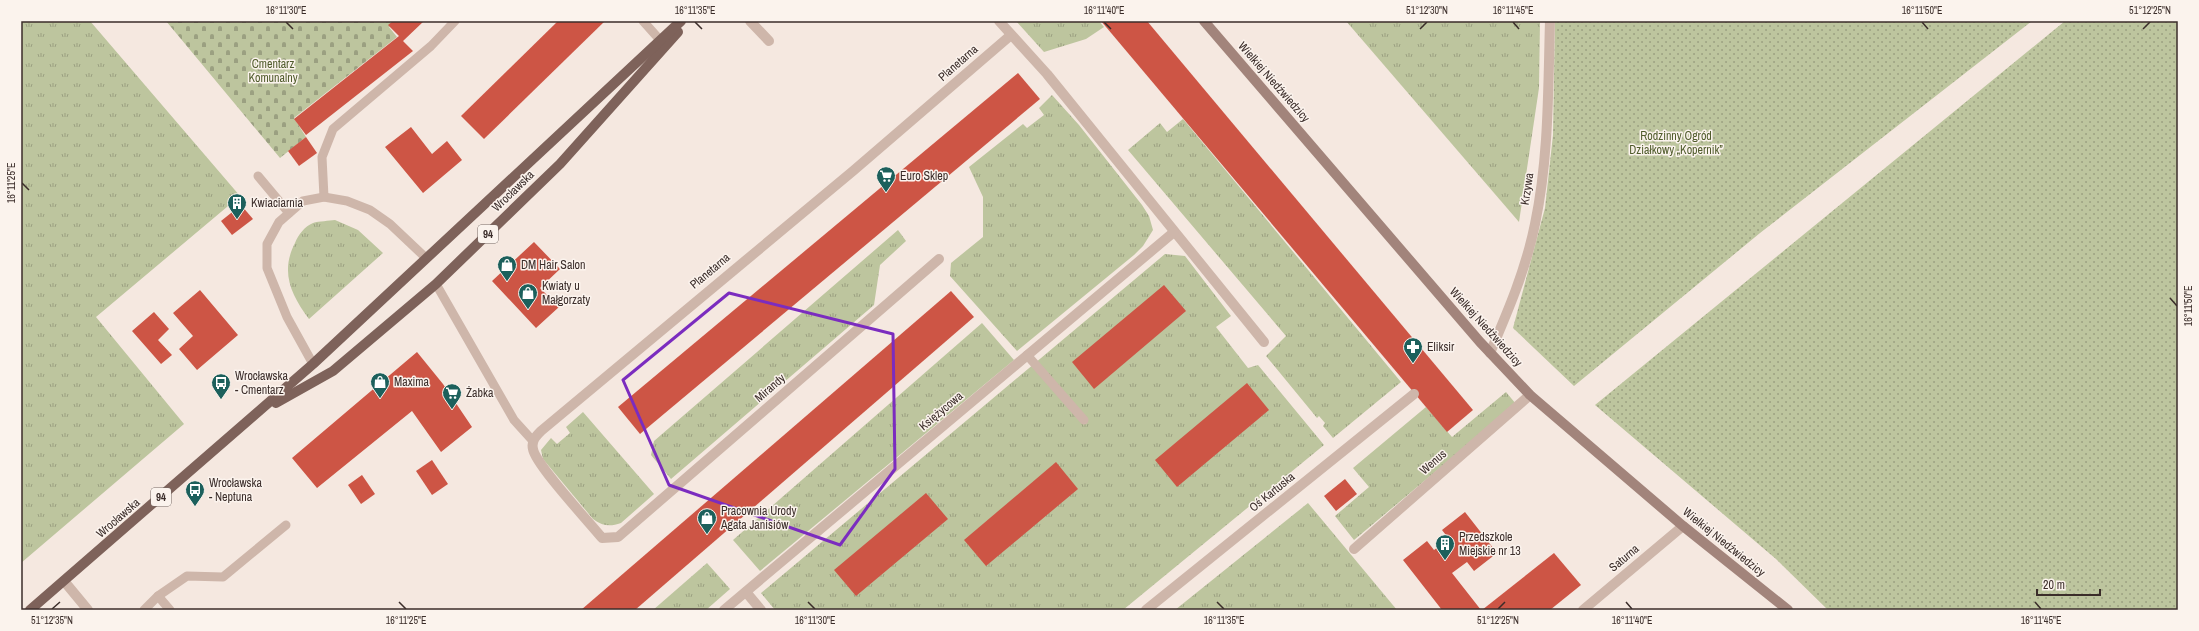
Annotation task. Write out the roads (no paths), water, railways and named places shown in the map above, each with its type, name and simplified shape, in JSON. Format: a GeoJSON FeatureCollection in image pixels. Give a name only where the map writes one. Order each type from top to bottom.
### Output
{"type":"FeatureCollection","features":[{"type":"Feature","properties":{"kind":"main road","name":"Wrocławska"},"geometry":{"type":"LineString","coordinates":[[30,610],[313,364],[681,21]]}},
{"type":"Feature","properties":{"kind":"main road","name":"Wrocławska"},"geometry":{"type":"LineString","coordinates":[[258,413],[333,371],[436,284],[560,164],[688,21]]}},
{"type":"Feature","properties":{"kind":"street"},"geometry":{"type":"LineString","coordinates":[[750,21],[769,41]]}},
{"type":"Feature","properties":{"kind":"street"},"geometry":{"type":"LineString","coordinates":[[999,21],[1047,74],[1264,342]]}},
{"type":"Feature","properties":{"kind":"street","name":"Wielkiej Niedźwiedzicy"},"geometry":{"type":"LineString","coordinates":[[1204,21],[1490,353],[1530,395],[1683,526],[1788,610]]}},
{"type":"Feature","properties":{"kind":"street","name":"Krzywa"},"geometry":{"type":"LineString","coordinates":[[1490,353],[1516,292],[1535,225],[1546,154],[1550,21]]}},
{"type":"Feature","properties":{"kind":"street","name":"Planetarna"},"geometry":{"type":"LineString","coordinates":[[533,441],[541,431],[853,171],[1011,35]]}},
{"type":"Feature","properties":{"kind":"street","name":"Księżycowa"},"geometry":{"type":"LineString","coordinates":[[724,610],[1174,232]]}},
{"type":"Feature","properties":{"kind":"street","name":"Mirandy"},"geometry":{"type":"LineString","coordinates":[[533,441],[532,450],[547,472],[602,538],[618,537],[939,259]]}},
{"type":"Feature","properties":{"kind":"street","name":"Oś Kartuska"},"geometry":{"type":"LineString","coordinates":[[1146,610],[1414,394]]}},
{"type":"Feature","properties":{"kind":"street","name":"Wenus"},"geometry":{"type":"LineString","coordinates":[[1354,549],[1530,395]]}},
{"type":"Feature","properties":{"kind":"street","name":"Saturna"},"geometry":{"type":"LineString","coordinates":[[1583,610],[1683,526]]}},
{"type":"Feature","properties":{"kind":"street"},"geometry":{"type":"LineString","coordinates":[[64,581],[88,610]]}},
{"type":"Feature","properties":{"kind":"street"},"geometry":{"type":"LineString","coordinates":[[746,592],[761,610]]}},
{"type":"Feature","properties":{"kind":"lane"},"geometry":{"type":"LineString","coordinates":[[324,197],[322,158],[333,128],[431,46],[455,21]]}},
{"type":"Feature","properties":{"kind":"lane"},"geometry":{"type":"LineString","coordinates":[[643,21],[660,40]]}},
{"type":"Feature","properties":{"kind":"lane"},"geometry":{"type":"LineString","coordinates":[[258,176],[289,213]]}},
{"type":"Feature","properties":{"kind":"lane"},"geometry":{"type":"LineString","coordinates":[[313,364],[287,317],[267,268],[267,244],[279,222],[303,201],[324,197],[347,201],[370,210],[390,224],[426,258]]}},
{"type":"Feature","properties":{"kind":"lane"},"geometry":{"type":"LineString","coordinates":[[436,284],[514,420],[533,441]]}},
{"type":"Feature","properties":{"kind":"lane"},"geometry":{"type":"LineString","coordinates":[[1027,355],[1084,420]]}},
{"type":"Feature","properties":{"kind":"lane"},"geometry":{"type":"LineString","coordinates":[[144,610],[158,596],[187,576],[223,577],[286,525]]}},
{"type":"Feature","properties":{"kind":"lane"},"geometry":{"type":"LineString","coordinates":[[158,596],[170,610]]}},
{"type":"Feature","properties":{"kind":"place","name":"Euro Sklep"},"geometry":{"type":"Point","coordinates":[886,193]}},
{"type":"Feature","properties":{"kind":"place","name":"Kwiaciarnia"},"geometry":{"type":"Point","coordinates":[237,220]}},
{"type":"Feature","properties":{"kind":"place","name":"DM Hair Salon"},"geometry":{"type":"Point","coordinates":[507,282]}},
{"type":"Feature","properties":{"kind":"place","name":"Kwiaty u Małgorzaty"},"geometry":{"type":"Point","coordinates":[528,310]}},
{"type":"Feature","properties":{"kind":"place","name":"Eliksir"},"geometry":{"type":"Point","coordinates":[1413,364]}},
{"type":"Feature","properties":{"kind":"place","name":"Maxima"},"geometry":{"type":"Point","coordinates":[380,399]}},
{"type":"Feature","properties":{"kind":"place","name":"Wrocławska - Cmentarz"},"geometry":{"type":"Point","coordinates":[221,400]}},
{"type":"Feature","properties":{"kind":"place","name":"Żabka"},"geometry":{"type":"Point","coordinates":[452,410]}},
{"type":"Feature","properties":{"kind":"place","name":"Wrocławska - Neptuna"},"geometry":{"type":"Point","coordinates":[195,507]}},
{"type":"Feature","properties":{"kind":"place","name":"Pracownia Urody Agata Janisiów"},"geometry":{"type":"Point","coordinates":[707,535]}},
{"type":"Feature","properties":{"kind":"place","name":"Przedszkole Miejskie nr 13"},"geometry":{"type":"Point","coordinates":[1445,561]}},
{"type":"Feature","properties":{"kind":"park label","name":"Cmentarz Komunalny"},"geometry":{"type":"Point","coordinates":[273,71]}},
{"type":"Feature","properties":{"kind":"park label","name":"Rodzinny Ogród Działkowy „Kopernik”"},"geometry":{"type":"Point","coordinates":[1676,143]}}]}
